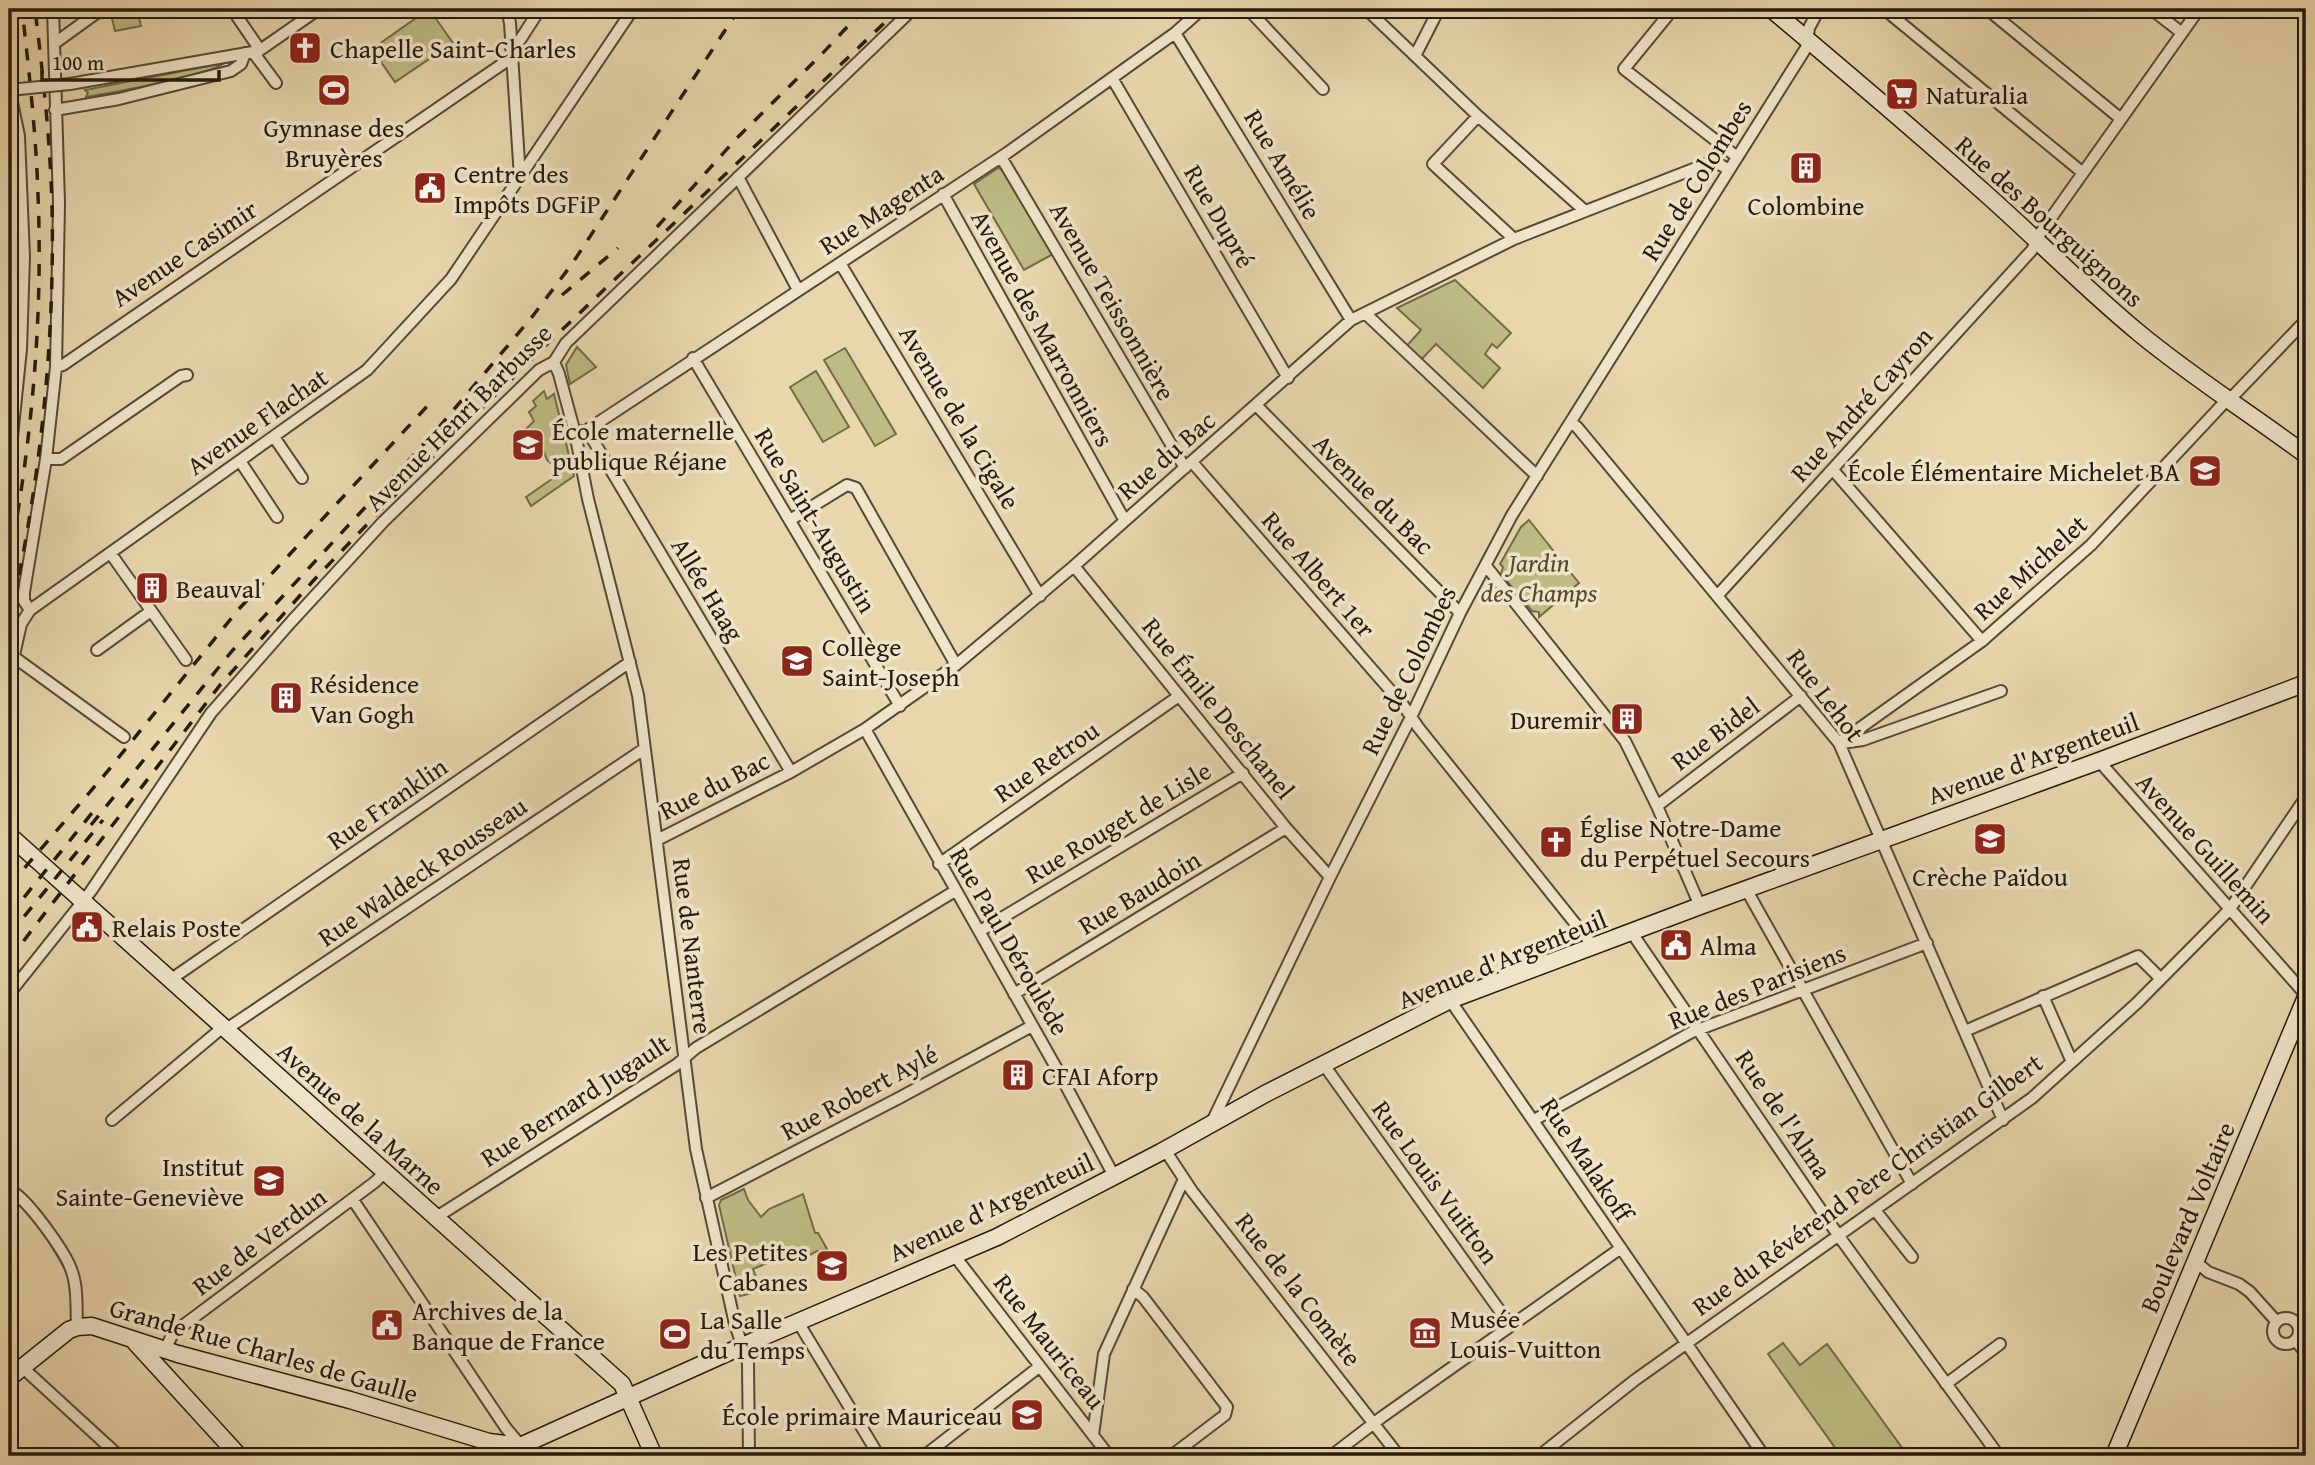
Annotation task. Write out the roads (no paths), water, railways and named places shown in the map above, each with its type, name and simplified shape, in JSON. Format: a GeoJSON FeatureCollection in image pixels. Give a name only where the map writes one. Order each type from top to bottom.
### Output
{"type":"FeatureCollection","features":[{"type":"Feature","properties":{"kind":"main road","name":"Rue des Bourguignons"},"geometry":{"type":"LineString","coordinates":[[1771,9],[1976,185],[2046,252],[2139,334],[2306,456]]}},
{"type":"Feature","properties":{"kind":"main road","name":"Avenue d'Argenteuil"},"geometry":{"type":"LineString","coordinates":[[498,1456],[798,1322],[997,1237],[1450,1000],[2306,683]]}},
{"type":"Feature","properties":{"kind":"main road","name":"Avenue de la Marne"},"geometry":{"type":"LineString","coordinates":[[9,835],[622,1384],[654,1456]]}},
{"type":"Feature","properties":{"kind":"main road","name":"Boulevard Voltaire"},"geometry":{"type":"LineString","coordinates":[[2114,1456],[2306,996]]}},
{"type":"Feature","properties":{"kind":"main road","name":"Grande Rue Charles de Gaulle"},"geometry":{"type":"LineString","coordinates":[[13,1374],[55,1340],[77,1327],[92,1326],[171,1352],[489,1441],[521,1446]]}},
{"type":"Feature","properties":{"kind":"main road"},"geometry":{"type":"LineString","coordinates":[[133,1340],[239,1456]]}},
{"type":"Feature","properties":{"kind":"street"},"geometry":{"type":"LineString","coordinates":[[9,677],[21,624],[30,610],[24,601],[24,593],[47,459],[56,367],[60,203],[52,9]]}},
{"type":"Feature","properties":{"kind":"street"},"geometry":{"type":"LineString","coordinates":[[55,43],[102,9]]}},
{"type":"Feature","properties":{"kind":"street"},"geometry":{"type":"LineString","coordinates":[[232,9],[252,52],[276,83]]}},
{"type":"Feature","properties":{"kind":"street"},"geometry":{"type":"LineString","coordinates":[[55,110],[119,99],[231,71],[252,52],[319,9]]}},
{"type":"Feature","properties":{"kind":"street"},"geometry":{"type":"LineString","coordinates":[[507,9],[520,178]]}},
{"type":"Feature","properties":{"kind":"street","name":"Avenue Casimir"},"geometry":{"type":"LineString","coordinates":[[56,367],[511,53],[540,9]]}},
{"type":"Feature","properties":{"kind":"street","name":"Avenue Flachat"},"geometry":{"type":"LineString","coordinates":[[30,610],[367,370],[451,279],[632,9]]}},
{"type":"Feature","properties":{"kind":"street","name":"Avenue Henri Barbusse"},"geometry":{"type":"LineString","coordinates":[[9,993],[83,901],[211,713],[291,622],[383,522],[542,367],[554,362],[566,343],[913,9]]}},
{"type":"Feature","properties":{"kind":"street","name":"Rue Magenta"},"geometry":{"type":"LineString","coordinates":[[575,433],[587,430],[1001,157],[1175,33],[1202,9]]}},
{"type":"Feature","properties":{"kind":"street"},"geometry":{"type":"LineString","coordinates":[[1248,9],[1323,89]]}},
{"type":"Feature","properties":{"kind":"street"},"geometry":{"type":"LineString","coordinates":[[1366,9],[1416,54],[1478,117],[1585,211]]}},
{"type":"Feature","properties":{"kind":"street"},"geometry":{"type":"LineString","coordinates":[[1416,54],[1439,9]]}},
{"type":"Feature","properties":{"kind":"street"},"geometry":{"type":"LineString","coordinates":[[1673,9],[1625,69],[1737,157]]}},
{"type":"Feature","properties":{"kind":"street","name":"Rue de Colombes"},"geometry":{"type":"LineString","coordinates":[[1211,1124],[1460,613],[1512,514],[1806,48],[1809,28],[1819,9]]}},
{"type":"Feature","properties":{"kind":"street"},"geometry":{"type":"LineString","coordinates":[[1884,9],[2083,173]]}},
{"type":"Feature","properties":{"kind":"street"},"geometry":{"type":"LineString","coordinates":[[1987,9],[2121,119]]}},
{"type":"Feature","properties":{"kind":"street"},"geometry":{"type":"LineString","coordinates":[[2151,9],[2182,33]]}},
{"type":"Feature","properties":{"kind":"street","name":"Rue André Cayron"},"geometry":{"type":"LineString","coordinates":[[1717,596],[2032,250],[2036,240],[2199,9]]}},
{"type":"Feature","properties":{"kind":"street","name":"Rue Amélie"},"geometry":{"type":"LineString","coordinates":[[1175,33],[1351,320]]}},
{"type":"Feature","properties":{"kind":"street"},"geometry":{"type":"LineString","coordinates":[[9,466],[21,349],[24,257],[19,141],[11,115],[9,89],[74,83],[252,52]]}},
{"type":"Feature","properties":{"kind":"street","name":"Rue Dupré"},"geometry":{"type":"LineString","coordinates":[[1112,78],[1288,378]]}},
{"type":"Feature","properties":{"kind":"street"},"geometry":{"type":"LineString","coordinates":[[1478,117],[1433,164],[1514,239]]}},
{"type":"Feature","properties":{"kind":"street"},"geometry":{"type":"LineString","coordinates":[[1719,145],[1719,153],[1714,161],[1729,170]]}},
{"type":"Feature","properties":{"kind":"street","name":"Avenue Teissonnière"},"geometry":{"type":"LineString","coordinates":[[1001,157],[1189,465]]}},
{"type":"Feature","properties":{"kind":"street","name":"Rue du Bac"},"geometry":{"type":"LineString","coordinates":[[657,840],[791,772],[865,729],[956,665],[1040,596],[1351,320],[1514,239],[1714,161]]}},
{"type":"Feature","properties":{"kind":"street"},"geometry":{"type":"LineString","coordinates":[[738,177],[797,290]]}},
{"type":"Feature","properties":{"kind":"street","name":"Avenue des Marronniers"},"geometry":{"type":"LineString","coordinates":[[943,194],[1125,521]]}},
{"type":"Feature","properties":{"kind":"street"},"geometry":{"type":"LineString","coordinates":[[9,268],[24,257]]}},
{"type":"Feature","properties":{"kind":"street","name":"Avenue de la Cigale"},"geometry":{"type":"LineString","coordinates":[[840,262],[1040,596]]}},
{"type":"Feature","properties":{"kind":"street"},"geometry":{"type":"LineString","coordinates":[[1366,314],[1537,476]]}},
{"type":"Feature","properties":{"kind":"street","name":"Rue Michelet"},"geometry":{"type":"LineString","coordinates":[[1839,743],[1982,641],[2091,545],[2306,320]]}},
{"type":"Feature","properties":{"kind":"street","name":"Rue Saint-Augustin"},"geometry":{"type":"LineString","coordinates":[[693,358],[900,706]]}},
{"type":"Feature","properties":{"kind":"street","name":"Rue de Nanterre"},"geometry":{"type":"LineString","coordinates":[[554,362],[575,433],[638,695],[694,1135],[736,1331],[748,1363],[748,1456]]}},
{"type":"Feature","properties":{"kind":"street"},"geometry":{"type":"LineString","coordinates":[[47,459],[61,459],[187,374]]}},
{"type":"Feature","properties":{"kind":"street","name":"Avenue du Bac"},"geometry":{"type":"LineString","coordinates":[[1256,406],[1460,613]]}},
{"type":"Feature","properties":{"kind":"street","name":"Rue Lehot"},"geometry":{"type":"LineString","coordinates":[[1570,422],[1839,743],[2003,1120]]}},
{"type":"Feature","properties":{"kind":"street","name":"Allée Haag"},"geometry":{"type":"LineString","coordinates":[[587,430],[791,772]]}},
{"type":"Feature","properties":{"kind":"street"},"geometry":{"type":"LineString","coordinates":[[274,437],[302,478]]}},
{"type":"Feature","properties":{"kind":"street"},"geometry":{"type":"LineString","coordinates":[[240,461],[278,517]]}},
{"type":"Feature","properties":{"kind":"street","name":"Rue Albert 1er"},"geometry":{"type":"LineString","coordinates":[[1189,465],[1411,717],[1594,947]]}},
{"type":"Feature","properties":{"kind":"street"},"geometry":{"type":"LineString","coordinates":[[1833,470],[1982,641]]}},
{"type":"Feature","properties":{"kind":"street"},"geometry":{"type":"LineString","coordinates":[[790,520],[847,485],[856,488],[956,665]]}},
{"type":"Feature","properties":{"kind":"street"},"geometry":{"type":"LineString","coordinates":[[111,554],[186,660]]}},
{"type":"Feature","properties":{"kind":"street","name":"Rue Émile Deschanel"},"geometry":{"type":"LineString","coordinates":[[1074,566],[1286,828],[1330,877]]}},
{"type":"Feature","properties":{"kind":"street"},"geometry":{"type":"LineString","coordinates":[[1486,566],[1625,741],[1657,806],[1700,906]]}},
{"type":"Feature","properties":{"kind":"street"},"geometry":{"type":"LineString","coordinates":[[97,650],[151,611]]}},
{"type":"Feature","properties":{"kind":"street"},"geometry":{"type":"LineString","coordinates":[[13,657],[124,737]]}},
{"type":"Feature","properties":{"kind":"street","name":"Rue Franklin"},"geometry":{"type":"LineString","coordinates":[[170,980],[630,662]]}},
{"type":"Feature","properties":{"kind":"street"},"geometry":{"type":"LineString","coordinates":[[1839,743],[1863,740],[2001,691]]}},
{"type":"Feature","properties":{"kind":"street","name":"Rue Retrou"},"geometry":{"type":"LineString","coordinates":[[939,864],[1179,696]]}},
{"type":"Feature","properties":{"kind":"street","name":"Rue Bidel"},"geometry":{"type":"LineString","coordinates":[[1657,806],[1801,696]]}},
{"type":"Feature","properties":{"kind":"street","name":"Rue Paul Déroulède"},"geometry":{"type":"LineString","coordinates":[[865,729],[939,864],[980,931],[1114,1176]]}},
{"type":"Feature","properties":{"kind":"street","name":"Rue Waldeck Rousseau"},"geometry":{"type":"LineString","coordinates":[[112,1120],[224,1029],[644,749]]}},
{"type":"Feature","properties":{"kind":"street","name":"Avenue Guillemin"},"geometry":{"type":"LineString","coordinates":[[2099,761],[2306,996]]}},
{"type":"Feature","properties":{"kind":"street","name":"Rue Rouget de Lisle"},"geometry":{"type":"LineString","coordinates":[[980,931],[1243,773]]}},
{"type":"Feature","properties":{"kind":"street","name":"Rue du Révérend Père Christian Gilbert"},"geometry":{"type":"LineString","coordinates":[[1539,1456],[1605,1402],[2032,1098],[2161,979],[2230,909],[2306,797]]}},
{"type":"Feature","properties":{"kind":"street","name":"Rue Baudoin"},"geometry":{"type":"LineString","coordinates":[[1014,995],[1286,828]]}},
{"type":"Feature","properties":{"kind":"street"},"geometry":{"type":"LineString","coordinates":[[1746,889],[1912,1184]]}},
{"type":"Feature","properties":{"kind":"street","name":"Rue Bernard Jugault"},"geometry":{"type":"LineString","coordinates":[[435,1218],[676,1065],[696,1048],[955,891]]}},
{"type":"Feature","properties":{"kind":"street","name":"Rue de l'Alma"},"geometry":{"type":"LineString","coordinates":[[1632,933],[1838,1235],[1999,1456]]}},
{"type":"Feature","properties":{"kind":"street","name":"Rue des Parisiens"},"geometry":{"type":"LineString","coordinates":[[1534,1121],[1699,1029],[1927,943]]}},
{"type":"Feature","properties":{"kind":"street"},"geometry":{"type":"LineString","coordinates":[[1965,1031],[2138,956],[2161,979]]}},
{"type":"Feature","properties":{"kind":"street"},"geometry":{"type":"LineString","coordinates":[[2043,996],[2072,1062]]}},
{"type":"Feature","properties":{"kind":"street","name":"Rue Malakoff"},"geometry":{"type":"LineString","coordinates":[[1450,1000],[1764,1456]]}},
{"type":"Feature","properties":{"kind":"street","name":"Rue Robert Aylé"},"geometry":{"type":"LineString","coordinates":[[706,1198],[1032,1026]]}},
{"type":"Feature","properties":{"kind":"street","name":"Rue Louis Vuitton"},"geometry":{"type":"LineString","coordinates":[[1324,1065],[1510,1325]]}},
{"type":"Feature","properties":{"kind":"street","name":"Rue de la Comète"},"geometry":{"type":"LineString","coordinates":[[1165,1150],[1184,1180],[1399,1456]]}},
{"type":"Feature","properties":{"kind":"street","name":"Rue de Verdun"},"geometry":{"type":"LineString","coordinates":[[165,1375],[173,1333],[353,1200],[385,1172]]}},
{"type":"Feature","properties":{"kind":"street"},"geometry":{"type":"LineString","coordinates":[[1093,1435],[1104,1354],[1184,1180]]}},
{"type":"Feature","properties":{"kind":"street"},"geometry":{"type":"LineString","coordinates":[[9,1190],[22,1196],[68,1262],[75,1284],[77,1327]]}},
{"type":"Feature","properties":{"kind":"street"},"geometry":{"type":"LineString","coordinates":[[353,1200],[521,1446],[536,1456]]}},
{"type":"Feature","properties":{"kind":"street"},"geometry":{"type":"LineString","coordinates":[[1875,1210],[1912,1257]]}},
{"type":"Feature","properties":{"kind":"street"},"geometry":{"type":"LineString","coordinates":[[1331,1456],[1510,1325],[1621,1248]]}},
{"type":"Feature","properties":{"kind":"street","name":"Rue Mauriceau"},"geometry":{"type":"LineString","coordinates":[[954,1255],[1109,1456]]}},
{"type":"Feature","properties":{"kind":"street"},"geometry":{"type":"LineString","coordinates":[[2195,1261],[2208,1272],[2239,1284],[2250,1292],[2277,1322]]}},
{"type":"Feature","properties":{"kind":"street"},"geometry":{"type":"LineString","coordinates":[[1133,1289],[1143,1297],[1227,1407],[1225,1415],[1171,1456]]}},
{"type":"Feature","properties":{"kind":"street"},"geometry":{"type":"LineString","coordinates":[[2287,1318],[2294,1322],[2299,1330],[2295,1340],[2286,1344],[2278,1342],[2273,1333],[2277,1322],[2287,1318]]}},
{"type":"Feature","properties":{"kind":"street"},"geometry":{"type":"LineString","coordinates":[[798,1322],[878,1456]]}},
{"type":"Feature","properties":{"kind":"street"},"geometry":{"type":"LineString","coordinates":[[2295,1340],[2306,1353]]}},
{"type":"Feature","properties":{"kind":"street"},"geometry":{"type":"LineString","coordinates":[[1946,1384],[2000,1344]]}},
{"type":"Feature","properties":{"kind":"street"},"geometry":{"type":"LineString","coordinates":[[924,1456],[1039,1367]]}},
{"type":"Feature","properties":{"kind":"street"},"geometry":{"type":"LineString","coordinates":[[13,1374],[119,1456]]}},
{"type":"Feature","properties":{"kind":"railway"},"geometry":{"type":"LineString","coordinates":[[9,562],[30,425],[39,287],[36,148],[22,9]]}},
{"type":"Feature","properties":{"kind":"railway"},"geometry":{"type":"LineString","coordinates":[[9,622],[37,467],[51,310],[51,180],[35,9]]}},
{"type":"Feature","properties":{"kind":"railway"},"geometry":{"type":"LineString","coordinates":[[91,825],[232,651],[434,433],[532,317],[572,264],[739,9]]}},
{"type":"Feature","properties":{"kind":"railway"},"geometry":{"type":"LineString","coordinates":[[657,227],[736,139],[864,9]]}},
{"type":"Feature","properties":{"kind":"railway"},"geometry":{"type":"LineString","coordinates":[[9,960],[220,685],[313,581],[419,470],[546,345],[899,9]]}},
{"type":"Feature","properties":{"kind":"railway"},"geometry":{"type":"LineString","coordinates":[[562,295],[618,248]]}},
{"type":"Feature","properties":{"kind":"railway"},"geometry":{"type":"LineString","coordinates":[[9,886],[102,778],[238,610],[432,401]]}},
{"type":"Feature","properties":{"kind":"railway"},"geometry":{"type":"LineString","coordinates":[[9,916],[92,813]]}},
{"type":"Feature","properties":{"kind":"railway"},"geometry":{"type":"LineString","coordinates":[[9,935],[103,820]]}},
{"type":"Feature","properties":{"kind":"place","name":"Chapelle Saint-Charles"},"geometry":{"type":"Point","coordinates":[305,48]}},
{"type":"Feature","properties":{"kind":"place","name":"Gymnase des Bruyères"},"geometry":{"type":"Point","coordinates":[334,90]}},
{"type":"Feature","properties":{"kind":"place","name":"Naturalia"},"geometry":{"type":"Point","coordinates":[1902,94]}},
{"type":"Feature","properties":{"kind":"place","name":"Colombine"},"geometry":{"type":"Point","coordinates":[1806,168]}},
{"type":"Feature","properties":{"kind":"place","name":"Centre des Impôts DGFiP"},"geometry":{"type":"Point","coordinates":[430,188]}},
{"type":"Feature","properties":{"kind":"place","name":"École maternelle publique Réjane"},"geometry":{"type":"Point","coordinates":[528,445]}},
{"type":"Feature","properties":{"kind":"place","name":"École Élémentaire Michelet BA"},"geometry":{"type":"Point","coordinates":[2205,471]}},
{"type":"Feature","properties":{"kind":"place","name":"Beauval"},"geometry":{"type":"Point","coordinates":[152,588]}},
{"type":"Feature","properties":{"kind":"place","name":"Collège Saint-Joseph"},"geometry":{"type":"Point","coordinates":[797,661]}},
{"type":"Feature","properties":{"kind":"place","name":"Résidence Van Gogh"},"geometry":{"type":"Point","coordinates":[286,698]}},
{"type":"Feature","properties":{"kind":"place","name":"Duremir"},"geometry":{"type":"Point","coordinates":[1627,719]}},
{"type":"Feature","properties":{"kind":"place","name":"Crèche Païdou"},"geometry":{"type":"Point","coordinates":[1990,839]}},
{"type":"Feature","properties":{"kind":"place","name":"Église Notre-Dame du Perpétuel Secours"},"geometry":{"type":"Point","coordinates":[1556,842]}},
{"type":"Feature","properties":{"kind":"place","name":"Relais Poste"},"geometry":{"type":"Point","coordinates":[87,927]}},
{"type":"Feature","properties":{"kind":"place","name":"Alma"},"geometry":{"type":"Point","coordinates":[1676,945]}},
{"type":"Feature","properties":{"kind":"place","name":"CFAI Aforp"},"geometry":{"type":"Point","coordinates":[1018,1075]}},
{"type":"Feature","properties":{"kind":"place","name":"Institut Sainte-Geneviève"},"geometry":{"type":"Point","coordinates":[269,1181]}},
{"type":"Feature","properties":{"kind":"place","name":"Les Petites Cabanes"},"geometry":{"type":"Point","coordinates":[832,1266]}},
{"type":"Feature","properties":{"kind":"place","name":"Archives de la Banque de France"},"geometry":{"type":"Point","coordinates":[387,1325]}},
{"type":"Feature","properties":{"kind":"place","name":"Musée Louis-Vuitton"},"geometry":{"type":"Point","coordinates":[1425,1333]}},
{"type":"Feature","properties":{"kind":"place","name":"La Salle du Temps"},"geometry":{"type":"Point","coordinates":[675,1334]}},
{"type":"Feature","properties":{"kind":"place","name":"École primaire Mauriceau"},"geometry":{"type":"Point","coordinates":[1027,1415]}},
{"type":"Feature","properties":{"kind":"park label","name":"Jardin des Champs"},"geometry":{"type":"Point","coordinates":[1539,577]}}]}
